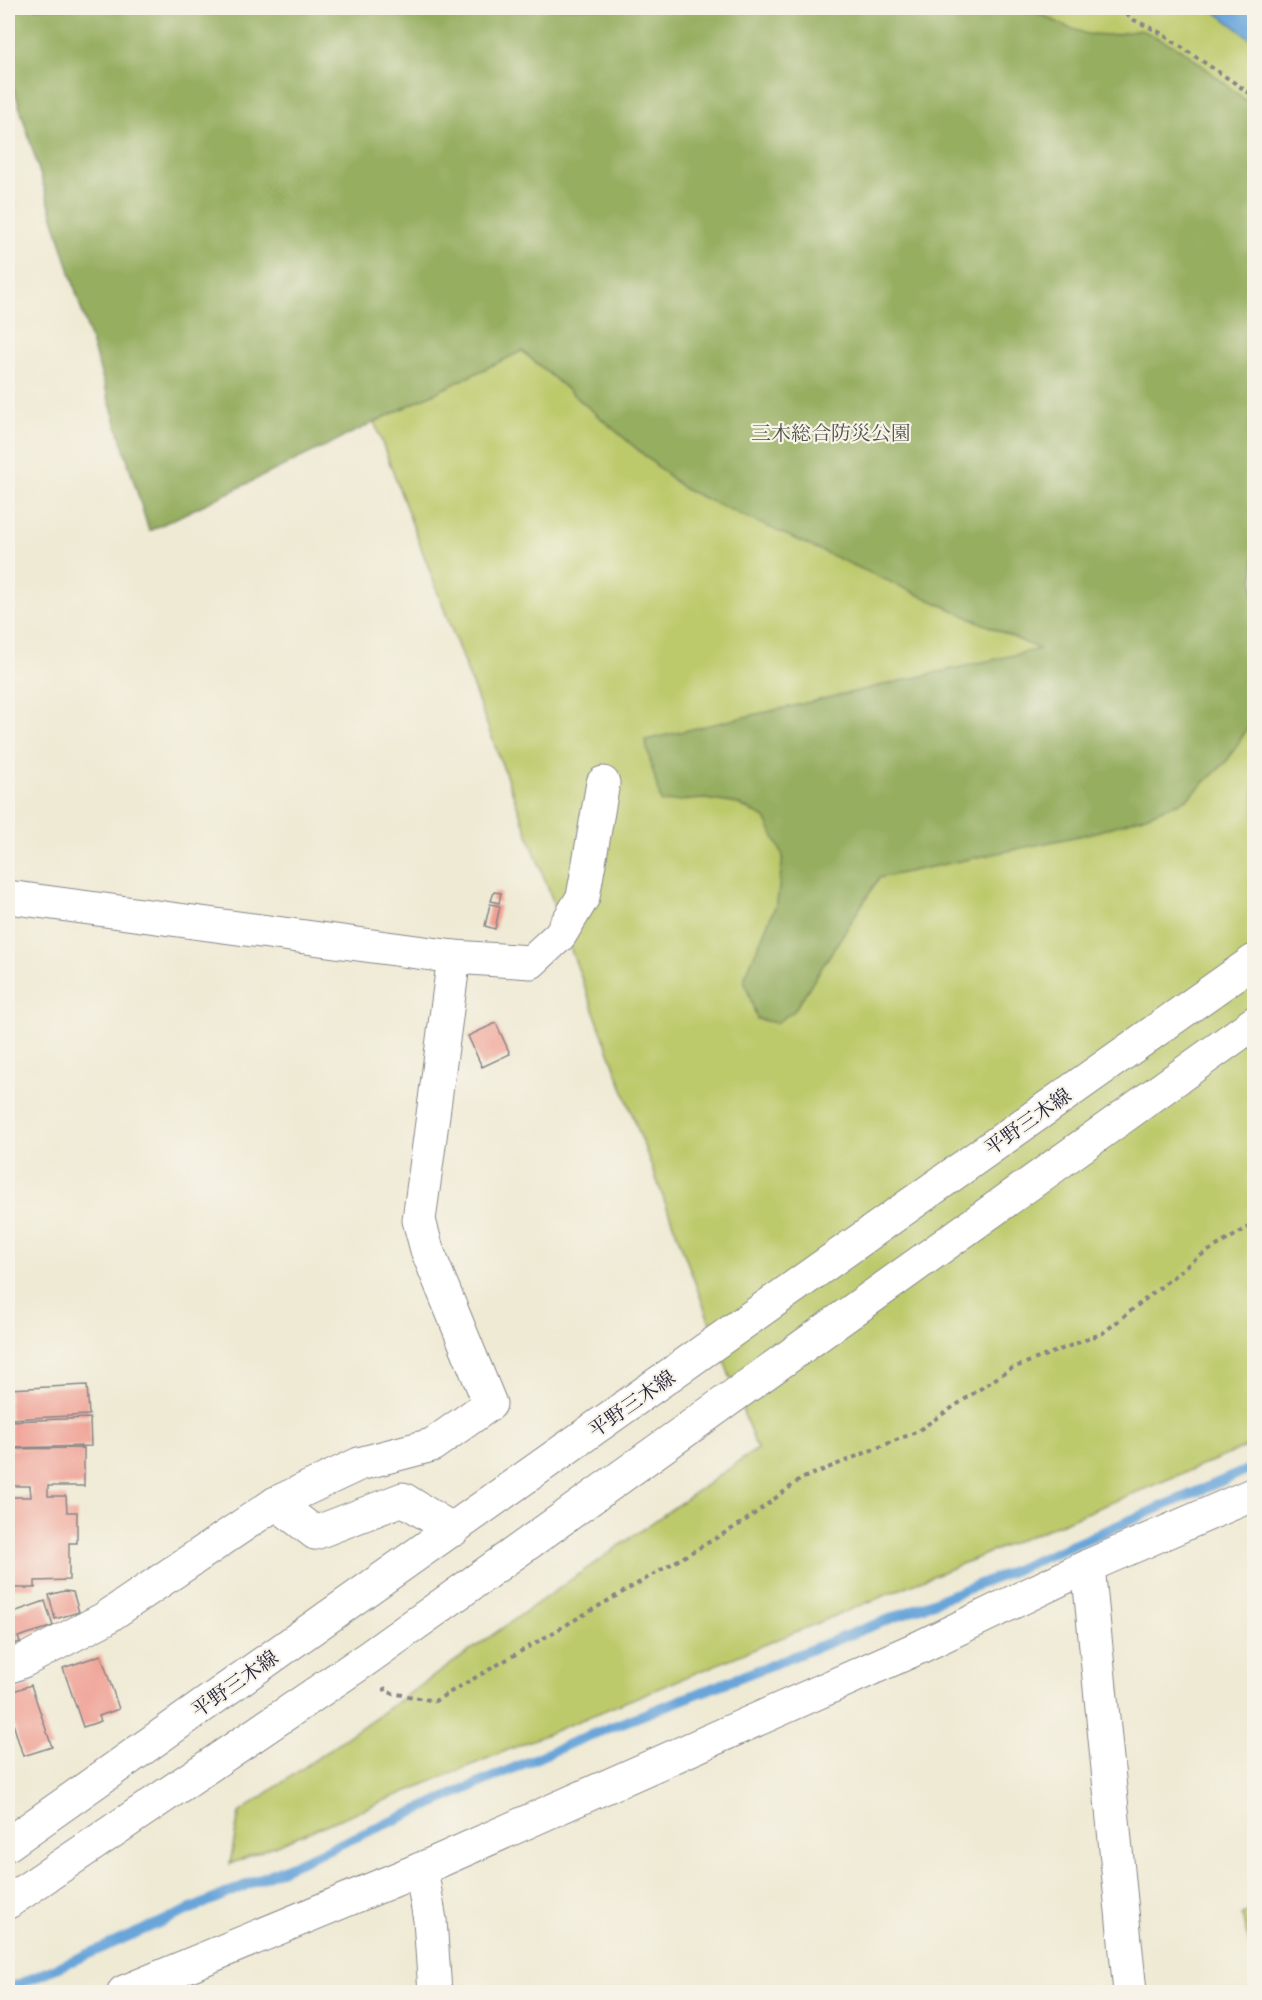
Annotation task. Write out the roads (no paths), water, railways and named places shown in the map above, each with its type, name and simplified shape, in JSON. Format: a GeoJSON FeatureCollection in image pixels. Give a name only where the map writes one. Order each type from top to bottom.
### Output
{"type":"FeatureCollection","features":[{"type":"Feature","properties":{"kind":"street"},"geometry":{"type":"LineString","coordinates":[[8,897],[454,957],[531,962],[560,935],[583,897],[603,783]]}},
{"type":"Feature","properties":{"kind":"street"},"geometry":{"type":"LineString","coordinates":[[8,1667],[23,1662],[104,1619],[276,1503],[359,1464],[432,1445],[490,1404],[428,1250],[419,1220],[454,957]]}},
{"type":"Feature","properties":{"kind":"street","name":"平野三木線"},"geometry":{"type":"LineString","coordinates":[[8,1844],[1254,961]]}},
{"type":"Feature","properties":{"kind":"street"},"geometry":{"type":"LineString","coordinates":[[8,1902],[368,1658],[1254,1023]]}},
{"type":"Feature","properties":{"kind":"street"},"geometry":{"type":"LineString","coordinates":[[124,1992],[421,1869],[920,1647],[1088,1566],[1254,1494]]}},
{"type":"Feature","properties":{"kind":"street"},"geometry":{"type":"LineString","coordinates":[[276,1503],[315,1533],[403,1499],[453,1530]]}},
{"type":"Feature","properties":{"kind":"street"},"geometry":{"type":"LineString","coordinates":[[1088,1566],[1130,1992]]}},
{"type":"Feature","properties":{"kind":"street"},"geometry":{"type":"LineString","coordinates":[[421,1869],[430,1920],[435,1992]]}},
{"type":"Feature","properties":{"kind":"water"},"geometry":{"type":"Polygon","coordinates":[[[1210,8],[1254,8],[1254,41],[1210,8]]]}},
{"type":"Feature","properties":{"kind":"waterway"},"geometry":{"type":"LineString","coordinates":[[8,1989],[578,1740],[1003,1575],[1254,1467]]}},
{"type":"Feature","properties":{"kind":"park label","name":"三木総合防災公園"},"geometry":{"type":"Point","coordinates":[831,433]}}]}
